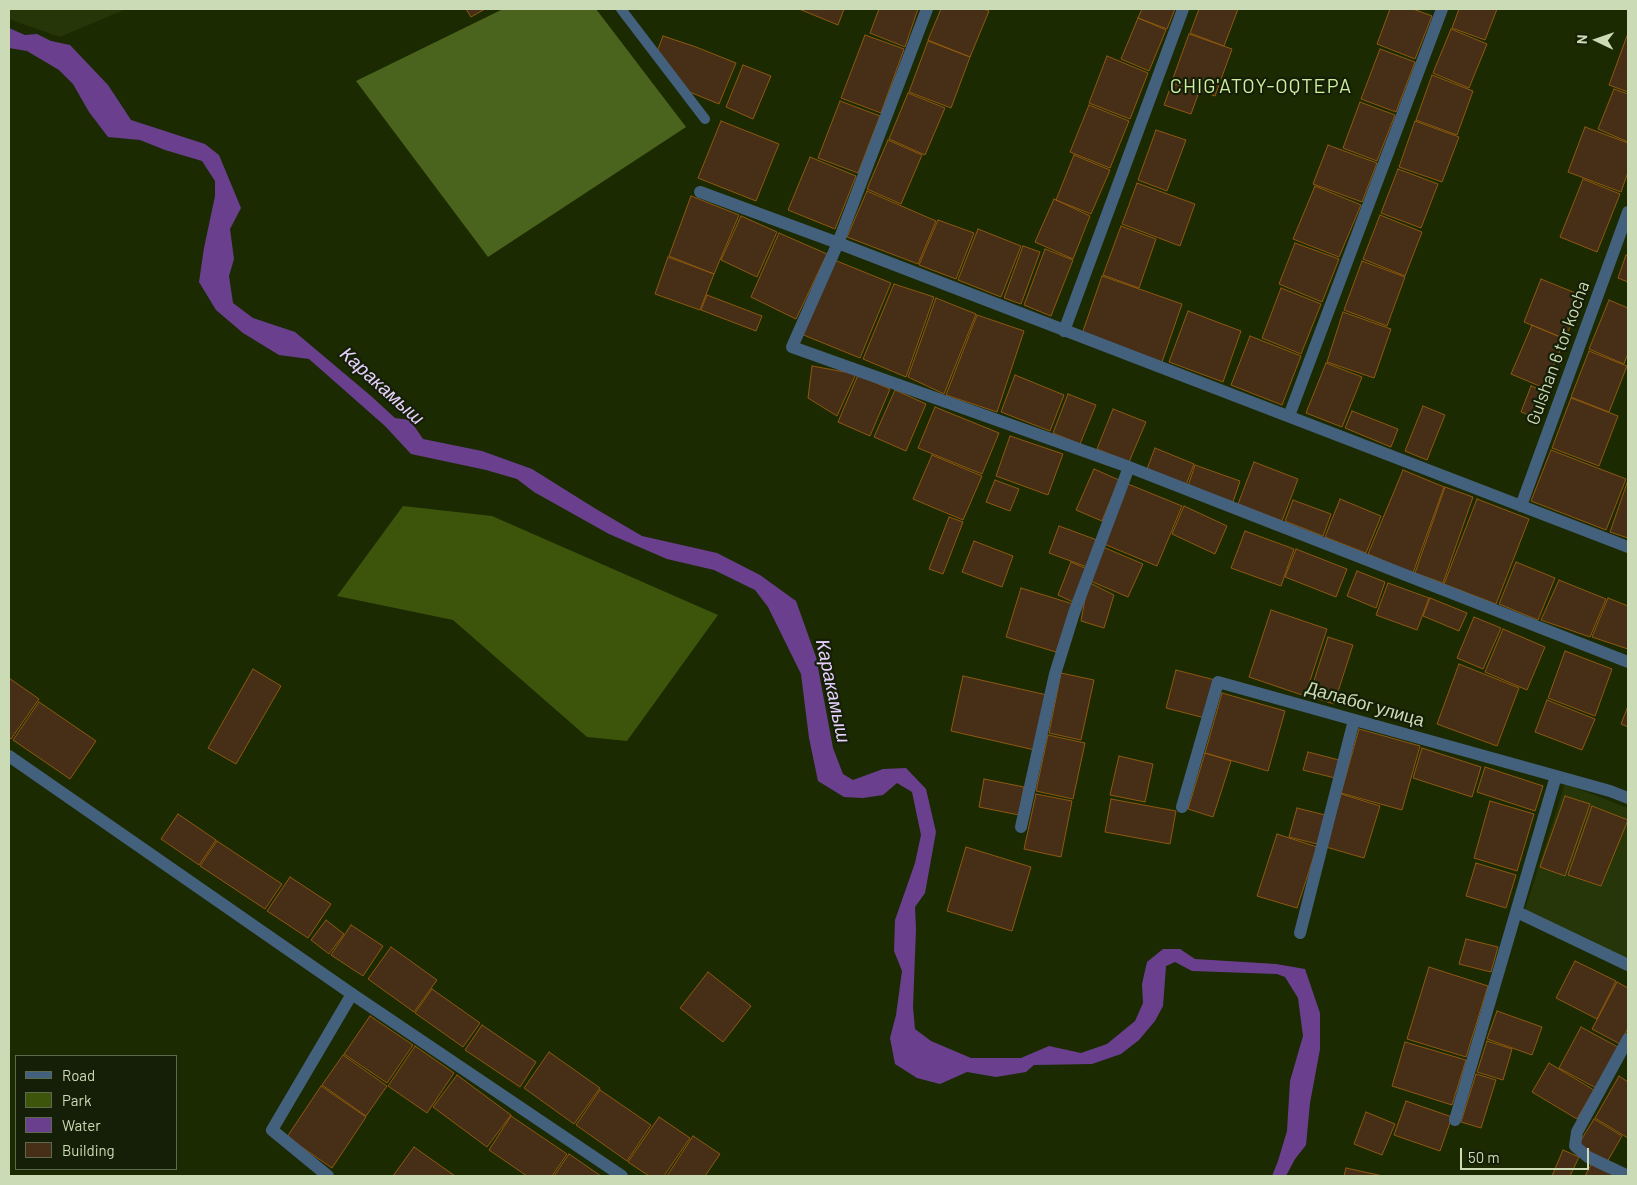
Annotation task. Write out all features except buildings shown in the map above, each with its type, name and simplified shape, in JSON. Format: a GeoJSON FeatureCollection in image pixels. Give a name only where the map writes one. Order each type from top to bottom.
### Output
{"type":"FeatureCollection","features":[{"type":"Feature","properties":{"kind":"street"},"geometry":{"type":"LineString","coordinates":[[927,9],[838,243],[792,347],[1129,467],[1628,662]]}},
{"type":"Feature","properties":{"kind":"street"},"geometry":{"type":"LineString","coordinates":[[1064,331],[1183,9]]}},
{"type":"Feature","properties":{"kind":"street"},"geometry":{"type":"LineString","coordinates":[[1288,416],[1442,9]]}},
{"type":"Feature","properties":{"kind":"street"},"geometry":{"type":"LineString","coordinates":[[700,192],[838,243],[1628,547]]}},
{"type":"Feature","properties":{"kind":"street","name":"Gulshan 6 tor kocha"},"geometry":{"type":"LineString","coordinates":[[1521,506],[1628,212]]}},
{"type":"Feature","properties":{"kind":"street"},"geometry":{"type":"LineString","coordinates":[[1021,827],[1055,674],[1074,613],[1129,467]]}},
{"type":"Feature","properties":{"kind":"street","name":"Далабог улица"},"geometry":{"type":"LineString","coordinates":[[1182,807],[1218,682],[1610,791],[1628,798]]}},
{"type":"Feature","properties":{"kind":"street"},"geometry":{"type":"LineString","coordinates":[[1300,933],[1354,720]]}},
{"type":"Feature","properties":{"kind":"street"},"geometry":{"type":"LineString","coordinates":[[9,756],[352,994],[622,1176]]}},
{"type":"Feature","properties":{"kind":"street"},"geometry":{"type":"LineString","coordinates":[[1455,1120],[1556,776]]}},
{"type":"Feature","properties":{"kind":"street"},"geometry":{"type":"LineString","coordinates":[[1517,912],[1628,965]]}},
{"type":"Feature","properties":{"kind":"street"},"geometry":{"type":"LineString","coordinates":[[328,1176],[272,1130],[352,994]]}},
{"type":"Feature","properties":{"kind":"street"},"geometry":{"type":"LineString","coordinates":[[1628,1039],[1577,1132],[1576,1146],[1588,1157],[1628,1176]]}},
{"type":"Feature","properties":{"kind":"lane"},"geometry":{"type":"LineString","coordinates":[[621,9],[705,119]]}},
{"type":"Feature","properties":{"kind":"shaded area"},"geometry":{"type":"Polygon","coordinates":[[[9,9],[126,9],[60,37],[9,19],[9,9]]]}},
{"type":"Feature","properties":{"kind":"shaded area"},"geometry":{"type":"Polygon","coordinates":[[[503,9],[596,9],[686,127],[488,257],[356,81],[503,9]]]}},
{"type":"Feature","properties":{"kind":"shaded area"},"geometry":{"type":"Polygon","coordinates":[[[1565,784],[1628,808],[1628,960],[1525,910],[1565,784]]]}},
{"type":"Feature","properties":{"kind":"green space"},"geometry":{"type":"Polygon","coordinates":[[[403,506],[492,516],[718,615],[627,741],[587,737],[453,620],[337,596],[403,506]]]}},
{"type":"Feature","properties":{"kind":"water"},"geometry":{"type":"Polygon","coordinates":[[[9,28],[25,35],[37,34],[51,41],[70,45],[108,85],[131,120],[205,144],[219,155],[241,208],[230,229],[234,259],[229,276],[233,303],[253,318],[295,332],[395,418],[410,420],[423,439],[482,451],[532,469],[642,536],[717,553],[760,575],[796,601],[816,657],[833,748],[843,774],[853,780],[883,769],[906,768],[926,789],[936,832],[925,893],[915,907],[913,1007],[915,1029],[931,1041],[971,1058],[1021,1058],[1049,1046],[1081,1053],[1107,1044],[1135,1021],[1143,1003],[1142,984],[1147,962],[1163,949],[1180,949],[1195,959],[1276,964],[1305,969],[1320,1013],[1320,1049],[1310,1103],[1306,1145],[1295,1159],[1286,1176],[1272,1176],[1287,1131],[1290,1081],[1303,1036],[1298,998],[1285,977],[1277,974],[1192,971],[1175,962],[1166,966],[1163,1006],[1155,1021],[1139,1040],[1121,1054],[1092,1064],[1034,1065],[1026,1072],[996,1077],[967,1072],[940,1084],[917,1078],[895,1064],[890,1038],[896,1015],[902,971],[894,951],[895,920],[915,863],[921,835],[912,792],[897,783],[883,795],[863,798],[844,797],[818,781],[809,738],[801,674],[768,607],[755,590],[714,570],[667,559],[609,534],[534,492],[517,479],[486,470],[411,454],[385,426],[309,359],[279,355],[243,333],[216,310],[199,282],[215,196],[215,181],[202,161],[140,140],[108,137],[89,112],[73,84],[59,70],[27,51],[9,48],[9,28]]]}},
{"type":"Feature","properties":{"kind":"district","name":"CHIG'ATOY-OQTEPA"},"geometry":{"type":"Point","coordinates":[1261,86]}},
{"type":"Feature","properties":{"kind":"water label","name":"Каракамыш"},"geometry":{"type":"Point","coordinates":[382,386]}},
{"type":"Feature","properties":{"kind":"water label","name":"Каракамыш"},"geometry":{"type":"Point","coordinates":[833,691]}}]}
